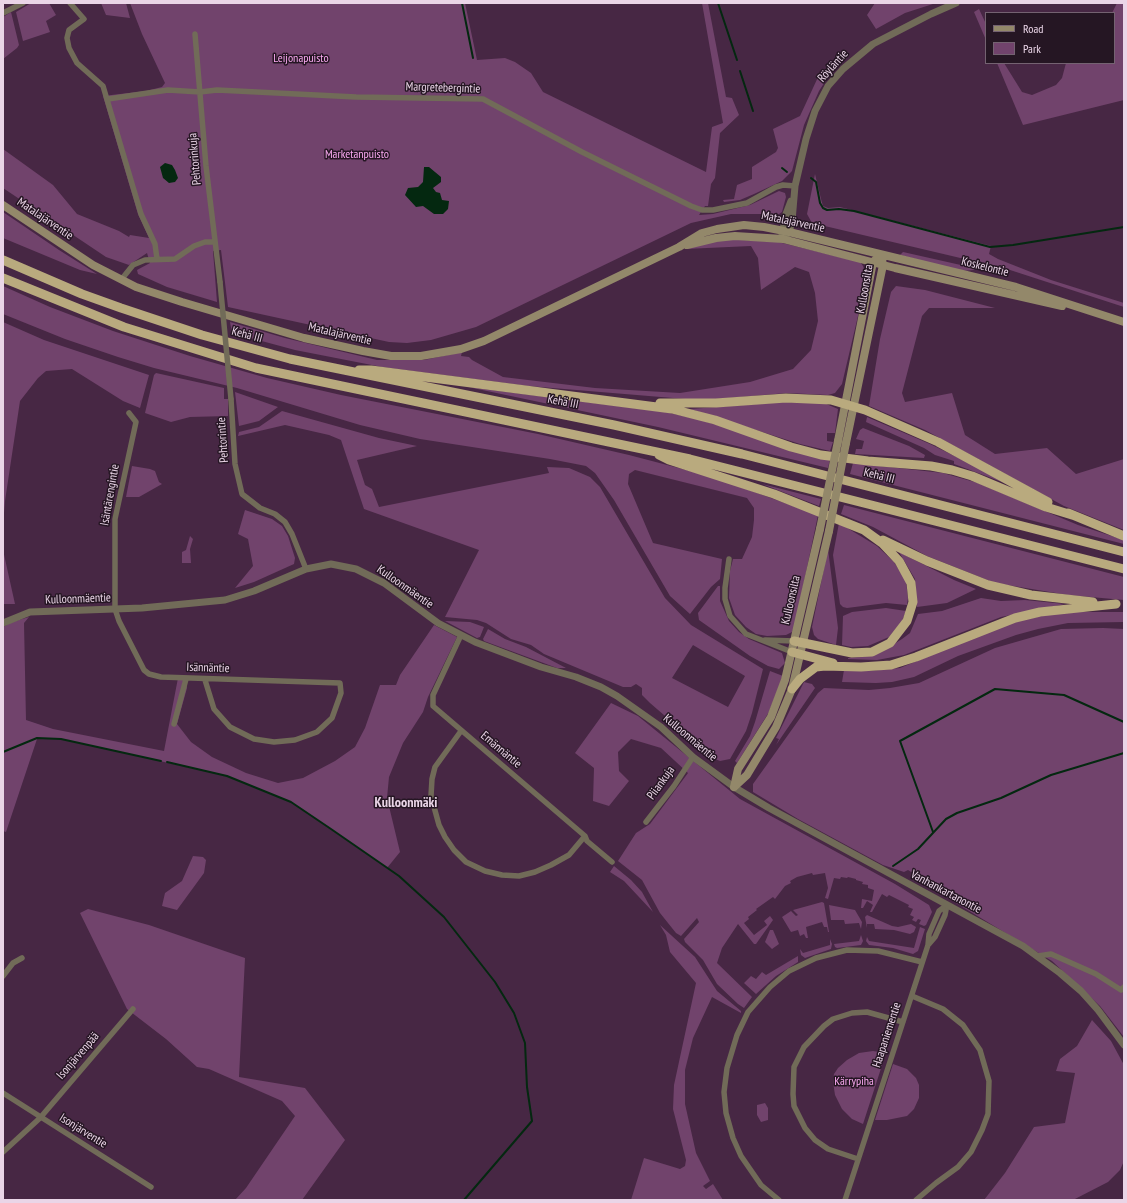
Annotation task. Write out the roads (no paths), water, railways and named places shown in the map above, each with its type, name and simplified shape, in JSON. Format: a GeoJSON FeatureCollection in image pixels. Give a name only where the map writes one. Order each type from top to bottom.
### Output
{"type":"FeatureCollection","features":[{"type":"Feature","properties":{"kind":"highway","name":"Kehä III"},"geometry":{"type":"LineString","coordinates":[[3,260],[82,294],[202,335],[290,359],[343,371],[614,424],[742,454],[1124,552]]}},
{"type":"Feature","properties":{"kind":"highway"},"geometry":{"type":"LineString","coordinates":[[3,278],[124,327],[256,368],[649,450],[754,474],[1124,569]]}},
{"type":"Feature","properties":{"kind":"highway"},"geometry":{"type":"LineString","coordinates":[[343,371],[371,370],[612,400],[672,409],[715,420],[791,447],[821,455],[868,461],[931,466],[952,470],[972,476],[1046,507],[1072,515],[1124,536]]}},
{"type":"Feature","properties":{"kind":"highway"},"geometry":{"type":"LineString","coordinates":[[612,400],[716,403],[802,398],[831,400],[854,406],[938,442],[1072,515]]}},
{"type":"Feature","properties":{"kind":"highway"},"geometry":{"type":"LineString","coordinates":[[649,450],[669,460],[774,494],[864,530],[959,575],[1009,591],[1045,597],[1120,605]]}},
{"type":"Feature","properties":{"kind":"highway"},"geometry":{"type":"LineString","coordinates":[[799,642],[852,653],[872,652],[890,643],[907,621],[913,602],[907,573],[900,561],[882,543],[864,530]]}},
{"type":"Feature","properties":{"kind":"highway"},"geometry":{"type":"LineString","coordinates":[[792,689],[800,679],[816,667],[879,666],[902,662],[1015,618],[1040,612],[1120,605]]}},
{"type":"Feature","properties":{"kind":"highway"},"geometry":{"type":"LineString","coordinates":[[796,654],[849,666]]}},
{"type":"Feature","properties":{"kind":"main road","name":"Matalajärventie"},"geometry":{"type":"LineString","coordinates":[[3,205],[70,251],[121,280],[182,302],[304,338],[377,354],[421,356],[461,349],[484,341],[679,247],[696,236],[717,228],[744,226],[785,231],[880,254]]}},
{"type":"Feature","properties":{"kind":"main road","name":"Matalajärventie"},"geometry":{"type":"LineString","coordinates":[[679,247],[716,238],[735,236],[783,240],[883,265]]}},
{"type":"Feature","properties":{"kind":"main road","name":"Kulloonsilta"},"geometry":{"type":"LineString","coordinates":[[734,788],[747,775],[776,727],[792,689],[796,654],[829,531],[842,442],[844,404],[873,262],[880,254]]}},
{"type":"Feature","properties":{"kind":"main road","name":"Kulloonsilta"},"geometry":{"type":"LineString","coordinates":[[799,642],[820,529],[842,442],[854,406],[883,265],[880,254]]}},
{"type":"Feature","properties":{"kind":"main road","name":"Koskelontie"},"geometry":{"type":"LineString","coordinates":[[880,254],[1016,287],[1124,322]]}},
{"type":"Feature","properties":{"kind":"main road","name":"Koskelontie"},"geometry":{"type":"LineString","coordinates":[[883,265],[1053,304],[1083,309]]}},
{"type":"Feature","properties":{"kind":"main road","name":"Kulloonsilta"},"geometry":{"type":"LineString","coordinates":[[734,788],[738,769],[771,717],[796,654]]}},
{"type":"Feature","properties":{"kind":"street"},"geometry":{"type":"LineString","coordinates":[[3,13],[23,3]]}},
{"type":"Feature","properties":{"kind":"street"},"geometry":{"type":"LineString","coordinates":[[70,3],[84,19],[69,30],[67,38],[69,48],[77,63],[103,86],[141,214],[155,244],[157,259]]}},
{"type":"Feature","properties":{"kind":"street","name":"Röyläntie"},"geometry":{"type":"LineString","coordinates":[[783,240],[785,231],[792,221],[795,186],[814,111],[828,86],[843,69],[860,54],[889,35],[956,3]]}},
{"type":"Feature","properties":{"kind":"street","name":"Pehtorinkuja"},"geometry":{"type":"LineString","coordinates":[[195,34],[214,242],[220,282]]}},
{"type":"Feature","properties":{"kind":"street","name":"Margretebergintie"},"geometry":{"type":"LineString","coordinates":[[108,99],[168,90],[200,92],[217,90],[361,97],[483,99],[582,152],[702,210],[713,210],[747,203],[776,187],[783,185],[795,186]]}},
{"type":"Feature","properties":{"kind":"street"},"geometry":{"type":"LineString","coordinates":[[121,280],[133,265],[145,260],[175,258],[194,246],[206,242],[214,242]]}},
{"type":"Feature","properties":{"kind":"street","name":"Pehtorintie"},"geometry":{"type":"LineString","coordinates":[[220,282],[231,399],[235,464],[242,494],[260,508],[275,514],[285,522],[292,534],[306,569]]}},
{"type":"Feature","properties":{"kind":"street","name":"Isäntärengintie"},"geometry":{"type":"LineString","coordinates":[[116,609],[115,519],[136,422],[129,413]]}},
{"type":"Feature","properties":{"kind":"street"},"geometry":{"type":"LineString","coordinates":[[729,559],[725,588],[730,616],[746,634],[796,654]]}},
{"type":"Feature","properties":{"kind":"street","name":"Kulloonmäentie"},"geometry":{"type":"LineString","coordinates":[[3,623],[30,612],[116,609],[225,600],[249,593],[306,569],[331,564],[356,569],[384,583],[430,618],[461,635],[489,648],[601,687],[635,707],[661,727],[693,757],[734,788]]}},
{"type":"Feature","properties":{"kind":"street","name":"Isännäntie"},"geometry":{"type":"LineString","coordinates":[[116,609],[119,621],[144,670],[155,677],[205,680],[340,683],[340,700],[332,718],[317,732],[303,738],[274,742],[254,739],[230,728],[214,709],[205,680]]}},
{"type":"Feature","properties":{"kind":"street","name":"Emännäntie"},"geometry":{"type":"LineString","coordinates":[[461,635],[432,698],[436,709],[461,732],[585,836],[587,840],[612,862]]}},
{"type":"Feature","properties":{"kind":"street"},"geometry":{"type":"LineString","coordinates":[[762,640],[799,642]]}},
{"type":"Feature","properties":{"kind":"street"},"geometry":{"type":"LineString","coordinates":[[174,724],[186,679]]}},
{"type":"Feature","properties":{"kind":"street"},"geometry":{"type":"LineString","coordinates":[[461,732],[436,766],[432,779],[431,796],[439,824],[445,837],[454,850],[466,862],[485,871],[502,875],[519,876],[551,866],[569,854],[585,836]]}},
{"type":"Feature","properties":{"kind":"street","name":"Piiankuja"},"geometry":{"type":"LineString","coordinates":[[646,822],[674,786],[693,757]]}},
{"type":"Feature","properties":{"kind":"street","name":"Vanhankartanontie"},"geometry":{"type":"LineString","coordinates":[[734,788],[1038,956],[1080,991],[1098,1010],[1124,1045]]}},
{"type":"Feature","properties":{"kind":"street","name":"Haapaniementie"},"geometry":{"type":"LineString","coordinates":[[845,1200],[912,996],[928,945],[929,934],[939,911],[947,905]]}},
{"type":"Feature","properties":{"kind":"street"},"geometry":{"type":"LineString","coordinates":[[779,1200],[761,1184],[741,1156],[733,1138],[726,1113],[724,1092],[727,1068],[737,1035],[748,1012],[766,991],[789,971],[816,958],[847,950],[878,951],[922,962]]}},
{"type":"Feature","properties":{"kind":"street"},"geometry":{"type":"LineString","coordinates":[[1038,956],[1051,954],[1096,974],[1120,990],[1124,987]]}},
{"type":"Feature","properties":{"kind":"street"},"geometry":{"type":"LineString","coordinates":[[3,976],[13,963],[22,958]]}},
{"type":"Feature","properties":{"kind":"street"},"geometry":{"type":"LineString","coordinates":[[912,996],[944,1010],[963,1025],[972,1035],[980,1050],[986,1064],[990,1081],[988,1114],[971,1152],[958,1167],[916,1200]]}},
{"type":"Feature","properties":{"kind":"street","name":"Isonjärvenpää"},"geometry":{"type":"LineString","coordinates":[[3,1152],[40,1118],[133,1010]]}},
{"type":"Feature","properties":{"kind":"street"},"geometry":{"type":"LineString","coordinates":[[858,1159],[828,1149],[815,1140],[805,1128],[794,1106],[792,1094],[794,1067],[804,1047],[820,1029],[834,1020],[852,1013],[867,1012],[903,1022]]}},
{"type":"Feature","properties":{"kind":"street","name":"Isonjärventie"},"geometry":{"type":"LineString","coordinates":[[3,1093],[40,1118],[151,1187]]}},
{"type":"Feature","properties":{"kind":"waterway"},"geometry":{"type":"LineString","coordinates":[[462,3],[473,58]]}},
{"type":"Feature","properties":{"kind":"waterway"},"geometry":{"type":"LineString","coordinates":[[718,3],[737,60]]}},
{"type":"Feature","properties":{"kind":"waterway"},"geometry":{"type":"LineString","coordinates":[[740,71],[753,111]]}},
{"type":"Feature","properties":{"kind":"waterway"},"geometry":{"type":"LineString","coordinates":[[782,168],[787,172]]}},
{"type":"Feature","properties":{"kind":"waterway"},"geometry":{"type":"LineString","coordinates":[[811,178],[816,182],[820,203],[823,208],[827,210],[839,209],[854,211],[990,247],[1013,245],[1124,227]]}},
{"type":"Feature","properties":{"kind":"waterway"},"geometry":{"type":"LineString","coordinates":[[933,832],[900,741],[995,689],[1064,695],[1124,722]]}},
{"type":"Feature","properties":{"kind":"waterway"},"geometry":{"type":"LineString","coordinates":[[3,752],[37,738],[61,739],[161,761]]}},
{"type":"Feature","properties":{"kind":"waterway"},"geometry":{"type":"LineString","coordinates":[[893,866],[918,849],[946,819],[957,813],[1001,798],[1051,775],[1124,753]]}},
{"type":"Feature","properties":{"kind":"waterway"},"geometry":{"type":"LineString","coordinates":[[167,762],[227,776],[291,802],[399,876],[444,917],[495,982],[514,1013],[525,1043],[527,1087],[532,1121],[464,1200]]}},
{"type":"Feature","properties":{"kind":"district","name":"Kulloonmäki"},"geometry":{"type":"Point","coordinates":[406,803]}},
{"type":"Feature","properties":{"kind":"park label","name":"Leijonapuisto"},"geometry":{"type":"Point","coordinates":[301,59]}},
{"type":"Feature","properties":{"kind":"park label","name":"Marketanpuisto"},"geometry":{"type":"Point","coordinates":[357,155]}},
{"type":"Feature","properties":{"kind":"park label","name":"Kärrypiha"},"geometry":{"type":"Point","coordinates":[854,1082]}}]}
